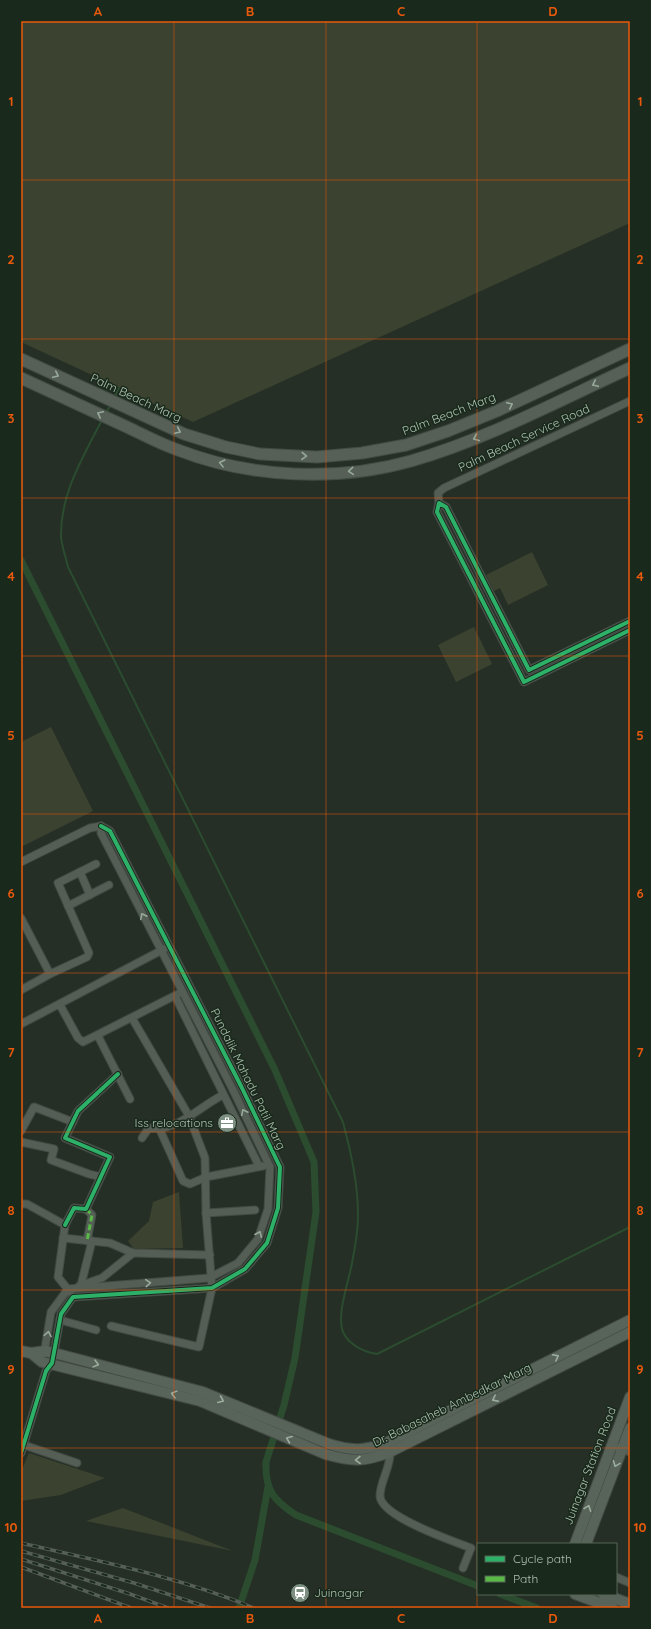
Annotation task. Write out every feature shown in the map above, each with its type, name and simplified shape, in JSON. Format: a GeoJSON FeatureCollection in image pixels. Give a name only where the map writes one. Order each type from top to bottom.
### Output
{"type":"FeatureCollection","features":[{"type":"Feature","properties":{"kind":"main road","name":"Palm Beach Marg"},"geometry":{"type":"LineString","coordinates":[[21,359],[184,434],[226,447],[260,454],[317,457],[362,453],[406,445],[448,431],[497,411],[630,349]]}},
{"type":"Feature","properties":{"kind":"main road"},"geometry":{"type":"LineString","coordinates":[[21,378],[178,450],[222,464],[258,471],[317,474],[364,470],[410,461],[454,447],[504,426],[630,368]]}},
{"type":"Feature","properties":{"kind":"main road","name":"Dr. Babasaheb Ambedkar Marg"},"geometry":{"type":"LineString","coordinates":[[26,1352],[47,1365],[200,1401],[325,1454],[347,1460],[370,1460],[390,1452],[630,1320]]}},
{"type":"Feature","properties":{"kind":"main road","name":"Dr. Babasaheb Ambedkar Marg"},"geometry":{"type":"LineString","coordinates":[[26,1352],[50,1352],[203,1392],[329,1444],[348,1450],[368,1449],[386,1443],[630,1332]]}},
{"type":"Feature","properties":{"kind":"main road","name":"Juinagar Station Road"},"geometry":{"type":"LineString","coordinates":[[574,1543],[630,1397]]}},
{"type":"Feature","properties":{"kind":"main road","name":"Juinagar Station Road"},"geometry":{"type":"LineString","coordinates":[[586,1543],[626,1450],[630,1428]]}},
{"type":"Feature","properties":{"kind":"main road"},"geometry":{"type":"LineString","coordinates":[[578,1595],[612,1608]]}},
{"type":"Feature","properties":{"kind":"main road"},"geometry":{"type":"LineString","coordinates":[[606,1595],[630,1604]]}},
{"type":"Feature","properties":{"kind":"street","name":"Palm Beach Service Road"},"geometry":{"type":"LineString","coordinates":[[439,503],[438,493],[444,488],[630,401]]}},
{"type":"Feature","properties":{"kind":"street"},"geometry":{"type":"LineString","coordinates":[[524,682],[437,512],[439,503],[446,507],[529,670]]}},
{"type":"Feature","properties":{"kind":"street"},"geometry":{"type":"LineString","coordinates":[[524,682],[529,670],[630,621]]}},
{"type":"Feature","properties":{"kind":"street"},"geometry":{"type":"LineString","coordinates":[[524,682],[630,630]]}},
{"type":"Feature","properties":{"kind":"street"},"geometry":{"type":"LineString","coordinates":[[21,862],[90,828],[101,826]]}},
{"type":"Feature","properties":{"kind":"street","name":"Pundalik Mahadu Patil Marg"},"geometry":{"type":"LineString","coordinates":[[68,1289],[210,1278],[238,1263],[258,1239],[268,1209],[270,1167],[183,991],[160,951],[101,833],[101,826],[110,831],[241,1086],[280,1167],[278,1208],[267,1243],[245,1269],[212,1288],[73,1297]]}},
{"type":"Feature","properties":{"kind":"street"},"geometry":{"type":"LineString","coordinates":[[21,990],[50,974],[87,957],[89,954],[58,883],[96,864]]}},
{"type":"Feature","properties":{"kind":"street"},"geometry":{"type":"LineString","coordinates":[[80,872],[90,895]]}},
{"type":"Feature","properties":{"kind":"street"},"geometry":{"type":"LineString","coordinates":[[68,906],[109,885]]}},
{"type":"Feature","properties":{"kind":"street"},"geometry":{"type":"LineString","coordinates":[[21,918],[50,974]]}},
{"type":"Feature","properties":{"kind":"street"},"geometry":{"type":"LineString","coordinates":[[21,1024],[60,1005],[170,946]]}},
{"type":"Feature","properties":{"kind":"street"},"geometry":{"type":"LineString","coordinates":[[60,1005],[80,1040],[87,1042],[191,988]]}},
{"type":"Feature","properties":{"kind":"street"},"geometry":{"type":"LineString","coordinates":[[175,996],[223,1095],[260,1166]]}},
{"type":"Feature","properties":{"kind":"street"},"geometry":{"type":"LineString","coordinates":[[111,1326],[200,1347],[212,1288],[206,1213],[205,1158],[189,1116],[132,1018]]}},
{"type":"Feature","properties":{"kind":"street"},"geometry":{"type":"LineString","coordinates":[[98,1036],[130,1099]]}},
{"type":"Feature","properties":{"kind":"street"},"geometry":{"type":"LineString","coordinates":[[86,1209],[110,1157],[65,1138],[78,1111],[118,1074]]}},
{"type":"Feature","properties":{"kind":"street"},"geometry":{"type":"LineString","coordinates":[[142,1138],[149,1128],[160,1130],[189,1116],[223,1095]]}},
{"type":"Feature","properties":{"kind":"street"},"geometry":{"type":"LineString","coordinates":[[21,1131],[34,1107],[73,1122]]}},
{"type":"Feature","properties":{"kind":"street"},"geometry":{"type":"LineString","coordinates":[[160,1130],[183,1181],[190,1184],[206,1177],[260,1166],[280,1167]]}},
{"type":"Feature","properties":{"kind":"street"},"geometry":{"type":"LineString","coordinates":[[21,1142],[54,1149],[51,1160],[101,1177]]}},
{"type":"Feature","properties":{"kind":"street"},"geometry":{"type":"LineString","coordinates":[[21,1204],[27,1204],[65,1225]]}},
{"type":"Feature","properties":{"kind":"street"},"geometry":{"type":"LineString","coordinates":[[21,1453],[61,1314],[73,1297],[58,1278],[65,1225],[74,1208],[86,1209],[92,1214],[81,1285]]}},
{"type":"Feature","properties":{"kind":"street"},"geometry":{"type":"LineString","coordinates":[[206,1213],[255,1210]]}},
{"type":"Feature","properties":{"kind":"street"},"geometry":{"type":"LineString","coordinates":[[63,1238],[110,1243],[133,1253],[210,1255]]}},
{"type":"Feature","properties":{"kind":"street"},"geometry":{"type":"LineString","coordinates":[[50,1352],[52,1312],[68,1289],[102,1278],[133,1253]]}},
{"type":"Feature","properties":{"kind":"street"},"geometry":{"type":"LineString","coordinates":[[60,1320],[96,1330]]}},
{"type":"Feature","properties":{"kind":"street"},"geometry":{"type":"LineString","coordinates":[[23,1444],[77,1463]]}},
{"type":"Feature","properties":{"kind":"street"},"geometry":{"type":"LineString","coordinates":[[612,1445],[626,1450]]}},
{"type":"Feature","properties":{"kind":"street"},"geometry":{"type":"LineString","coordinates":[[390,1452],[389,1465],[380,1493],[382,1503],[391,1511],[422,1529],[471,1548],[463,1568]]}},
{"type":"Feature","properties":{"kind":"street"},"geometry":{"type":"LineString","coordinates":[[617,1577],[630,1582]]}},
{"type":"Feature","properties":{"kind":"green space"},"geometry":{"type":"Polygon","coordinates":[[[21,21],[630,21],[630,223],[193,422],[21,342],[21,21]]]}},
{"type":"Feature","properties":{"kind":"green space"},"geometry":{"type":"Polygon","coordinates":[[[532,552],[548,585],[508,605],[500,588],[494,591],[486,575],[532,552]]]}},
{"type":"Feature","properties":{"kind":"green space"},"geometry":{"type":"Polygon","coordinates":[[[474,627],[492,664],[456,682],[438,645],[474,627]]]}},
{"type":"Feature","properties":{"kind":"green space"},"geometry":{"type":"Polygon","coordinates":[[[51,727],[93,811],[21,847],[21,742],[51,727]]]}},
{"type":"Feature","properties":{"kind":"green space"},"geometry":{"type":"Polygon","coordinates":[[[179,1192],[183,1248],[134,1249],[128,1241],[149,1221],[153,1202],[179,1192]]]}},
{"type":"Feature","properties":{"kind":"green space"},"geometry":{"type":"Polygon","coordinates":[[[29,1453],[105,1478],[61,1495],[21,1501],[21,1472],[29,1453]]]}},
{"type":"Feature","properties":{"kind":"green space"},"geometry":{"type":"Polygon","coordinates":[[[123,1508],[233,1551],[86,1521],[123,1508]]]}},
{"type":"Feature","properties":{"kind":"waterway"},"geometry":{"type":"LineString","coordinates":[[114,398],[119,388]]}},
{"type":"Feature","properties":{"kind":"waterway"},"geometry":{"type":"LineString","coordinates":[[106,413],[111,404]]}},
{"type":"Feature","properties":{"kind":"waterway"},"geometry":{"type":"LineString","coordinates":[[102,420],[80,462],[64,506],[61,537],[63,549],[68,567],[343,1122],[354,1168],[358,1215],[357,1233],[341,1317],[341,1325],[346,1337],[357,1347],[367,1352],[377,1354],[630,1227]]}},
{"type":"Feature","properties":{"kind":"waterway"},"geometry":{"type":"LineString","coordinates":[[21,560],[275,1070],[314,1162],[316,1212],[295,1358],[284,1405],[266,1462],[269,1487],[276,1499],[296,1515],[477,1586]]}},
{"type":"Feature","properties":{"kind":"waterway"},"geometry":{"type":"LineString","coordinates":[[239,1608],[255,1560],[268,1487]]}},
{"type":"Feature","properties":{"kind":"waterway"},"geometry":{"type":"LineString","coordinates":[[503,1595],[537,1608]]}},
{"type":"Feature","properties":{"kind":"railway"},"geometry":{"type":"LineString","coordinates":[[21,1543],[109,1563],[197,1587],[254,1608]]}},
{"type":"Feature","properties":{"kind":"railway"},"geometry":{"type":"LineString","coordinates":[[21,1551],[134,1583],[210,1608]]}},
{"type":"Feature","properties":{"kind":"railway"},"geometry":{"type":"LineString","coordinates":[[21,1559],[130,1594],[168,1608]]}},
{"type":"Feature","properties":{"kind":"railway"},"geometry":{"type":"LineString","coordinates":[[21,1567],[131,1608]]}},
{"type":"Feature","properties":{"kind":"marked path"},"geometry":{"type":"LineString","coordinates":[[86,1209],[92,1215],[87,1241]]}},
{"type":"Feature","properties":{"kind":"cycle path"},"geometry":{"type":"LineString","coordinates":[[630,621],[529,670],[446,507],[439,503],[437,512],[524,682],[630,630]]}},
{"type":"Feature","properties":{"kind":"cycle path"},"geometry":{"type":"LineString","coordinates":[[21,1453],[46,1371],[52,1363],[61,1314],[73,1297],[212,1288],[245,1269],[267,1243],[278,1208],[280,1167],[241,1086],[110,831],[101,826]]}},
{"type":"Feature","properties":{"kind":"cycle path"},"geometry":{"type":"LineString","coordinates":[[65,1225],[74,1208],[86,1209],[110,1157],[65,1138],[78,1111],[118,1074]]}},
{"type":"Feature","properties":{"kind":"place","name":"Iss relocations"},"geometry":{"type":"Point","coordinates":[227,1123]}},
{"type":"Feature","properties":{"kind":"place","name":"Juinagar"},"geometry":{"type":"Point","coordinates":[300,1593]}}]}
